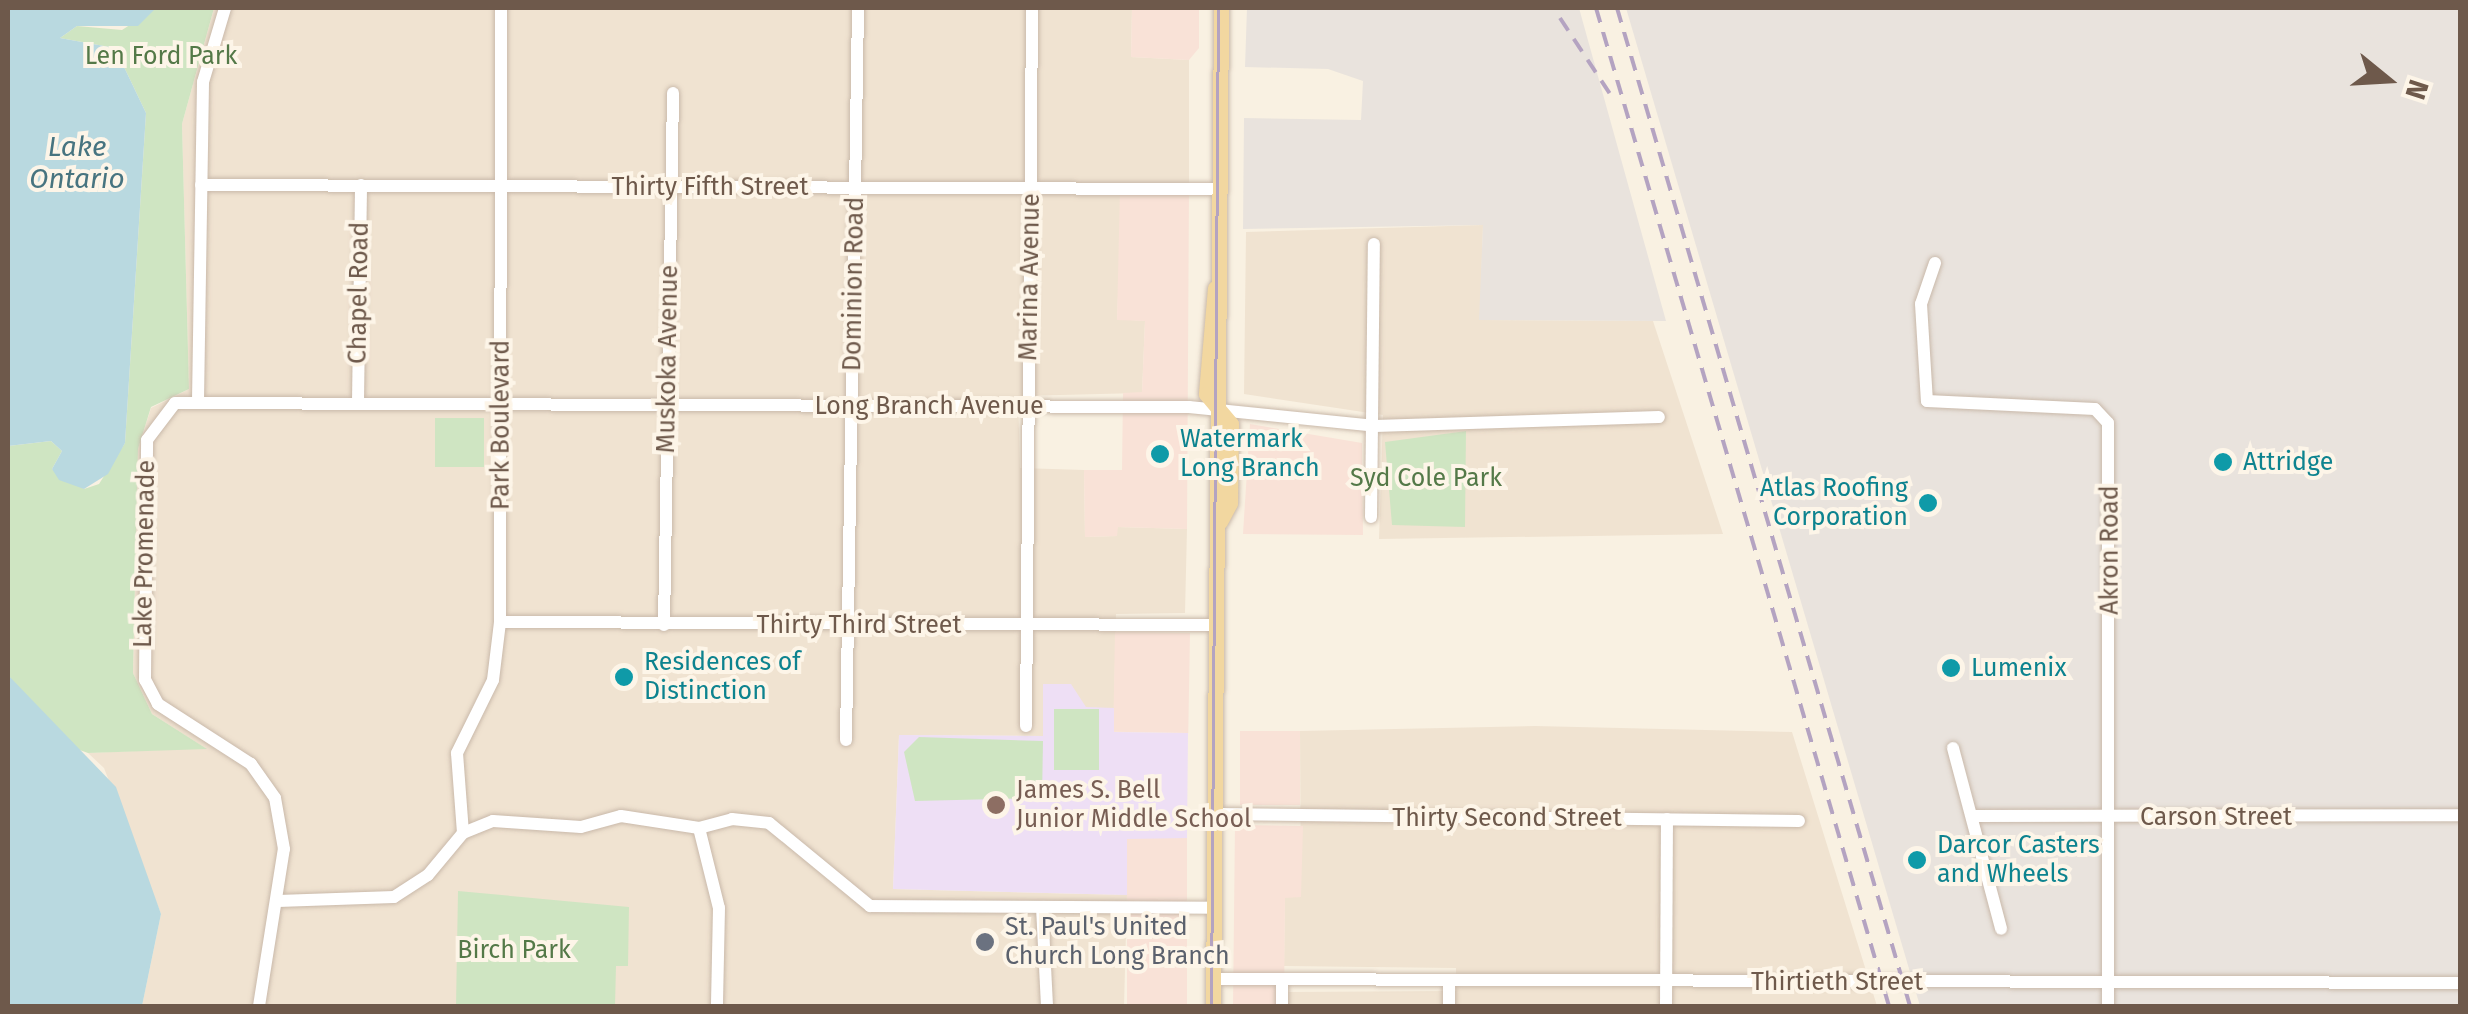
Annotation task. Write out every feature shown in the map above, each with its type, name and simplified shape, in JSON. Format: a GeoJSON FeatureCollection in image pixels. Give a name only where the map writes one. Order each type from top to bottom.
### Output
{"type":"FeatureCollection","features":[{"type":"Feature","properties":{"kind":"main road"},"geometry":{"type":"LineString","coordinates":[[1214,1006],[1218,526],[1230,503],[1230,436],[1218,408],[1206,394],[1207,312],[1219,278],[1222,10]]}},
{"type":"Feature","properties":{"kind":"street","name":"Park Boulevard"},"geometry":{"type":"LineString","coordinates":[[463,833],[457,753],[493,680],[500,622],[501,8]]}},
{"type":"Feature","properties":{"kind":"street","name":"Dominion Road"},"geometry":{"type":"LineString","coordinates":[[846,740],[853,623],[858,8]]}},
{"type":"Feature","properties":{"kind":"street","name":"Marina Avenue"},"geometry":{"type":"LineString","coordinates":[[1026,726],[1032,8]]}},
{"type":"Feature","properties":{"kind":"street"},"geometry":{"type":"LineString","coordinates":[[198,402],[203,82],[224,9]]}},
{"type":"Feature","properties":{"kind":"street","name":"Muskoka Avenue"},"geometry":{"type":"LineString","coordinates":[[664,625],[674,93]]}},
{"type":"Feature","properties":{"kind":"street","name":"Thirty Fifth Street"},"geometry":{"type":"LineString","coordinates":[[201,184],[1219,189]]}},
{"type":"Feature","properties":{"kind":"street","name":"Chapel Road"},"geometry":{"type":"LineString","coordinates":[[358,402],[361,185]]}},
{"type":"Feature","properties":{"kind":"street"},"geometry":{"type":"LineString","coordinates":[[1371,518],[1376,426],[1374,244]]}},
{"type":"Feature","properties":{"kind":"street","name":"Akron Road"},"geometry":{"type":"LineString","coordinates":[[1935,264],[1922,304],[1927,401],[2094,409],[2108,423],[2108,1006]]}},
{"type":"Feature","properties":{"kind":"street","name":"Long Branch Avenue"},"geometry":{"type":"LineString","coordinates":[[198,402],[1218,408],[1376,426],[1659,417]]}},
{"type":"Feature","properties":{"kind":"street","name":"Lake Promenade"},"geometry":{"type":"LineString","coordinates":[[198,402],[162,411],[147,440],[146,680],[163,709],[266,782],[284,835],[278,900],[259,1006]]}},
{"type":"Feature","properties":{"kind":"street","name":"Thirty Third Street"},"geometry":{"type":"LineString","coordinates":[[500,622],[1217,624]]}},
{"type":"Feature","properties":{"kind":"street"},"geometry":{"type":"LineString","coordinates":[[1953,748],[2001,929]]}},
{"type":"Feature","properties":{"kind":"street","name":"Thirty Second Street"},"geometry":{"type":"LineString","coordinates":[[1216,814],[1800,821]]}},
{"type":"Feature","properties":{"kind":"street"},"geometry":{"type":"LineString","coordinates":[[278,900],[394,897],[428,875],[463,833],[516,817],[570,828],[631,816],[699,828],[732,818],[769,823],[870,906],[1214,908]]}},
{"type":"Feature","properties":{"kind":"street","name":"Carson Street"},"geometry":{"type":"LineString","coordinates":[[1972,816],[2460,816]]}},
{"type":"Feature","properties":{"kind":"street"},"geometry":{"type":"LineString","coordinates":[[1666,1006],[1667,819]]}},
{"type":"Feature","properties":{"kind":"street"},"geometry":{"type":"LineString","coordinates":[[699,828],[719,908],[717,1006]]}},
{"type":"Feature","properties":{"kind":"street"},"geometry":{"type":"LineString","coordinates":[[1042,907],[1047,1006]]}},
{"type":"Feature","properties":{"kind":"street","name":"Thirtieth Street"},"geometry":{"type":"LineString","coordinates":[[1214,979],[2460,983]]}},
{"type":"Feature","properties":{"kind":"street"},"geometry":{"type":"LineString","coordinates":[[1282,979],[1282,1006]]}},
{"type":"Feature","properties":{"kind":"street"},"geometry":{"type":"LineString","coordinates":[[1449,981],[1449,1006]]}},
{"type":"Feature","properties":{"kind":"shaded area"},"geometry":{"type":"Polygon","coordinates":[[[214,8],[1132,8],[1131,57],[1189,60],[1189,190],[1118,296],[1117,319],[1145,321],[1142,393],[1018,396],[1020,468],[1084,470],[1085,537],[1117,536],[1117,527],[1187,529],[1185,613],[1116,614],[1114,708],[1086,708],[1043,684],[1043,736],[899,735],[893,889],[1127,895],[1124,1006],[142,1006],[161,914],[104,768],[88,753],[205,748],[152,714],[133,673],[138,449],[151,408],[189,389],[182,124],[214,8]]]}},
{"type":"Feature","properties":{"kind":"shaded area"},"geometry":{"type":"Polygon","coordinates":[[[1132,8],[1199,8],[1199,48],[1189,60],[1131,57],[1132,8]]]}},
{"type":"Feature","properties":{"kind":"shaded area"},"geometry":{"type":"Polygon","coordinates":[[[1247,8],[1579,8],[1666,321],[1479,320],[1483,225],[1243,229],[1244,118],[1361,120],[1363,81],[1328,69],[1245,67],[1247,8]]]}},
{"type":"Feature","properties":{"kind":"shaded area"},"geometry":{"type":"Polygon","coordinates":[[[1626,8],[2460,8],[2460,1006],[1920,1006],[1626,8]]]}},
{"type":"Feature","properties":{"kind":"shaded area"},"geometry":{"type":"Polygon","coordinates":[[[1120,188],[1189,190],[1187,529],[1118,527],[1117,536],[1085,537],[1084,470],[1122,470],[1123,393],[1142,392],[1145,321],[1117,320],[1120,188]]]}},
{"type":"Feature","properties":{"kind":"shaded area"},"geometry":{"type":"Polygon","coordinates":[[[1483,225],[1480,320],[1653,321],[1723,534],[1379,539],[1383,415],[1244,394],[1246,232],[1483,225]]]}},
{"type":"Feature","properties":{"kind":"shaded area"},"geometry":{"type":"Polygon","coordinates":[[[1250,424],[1362,443],[1363,535],[1243,534],[1250,424]]]}},
{"type":"Feature","properties":{"kind":"shaded area"},"geometry":{"type":"Polygon","coordinates":[[[1115,632],[1190,633],[1188,733],[1113,732],[1115,632]]]}},
{"type":"Feature","properties":{"kind":"shaded area","name":"James S. Bell Junior Middle School"},"geometry":{"type":"Polygon","coordinates":[[[1043,684],[1071,684],[1086,707],[1114,708],[1114,732],[1188,733],[1187,838],[1127,839],[1127,895],[893,889],[899,735],[1043,736],[1043,684]]]}},
{"type":"Feature","properties":{"kind":"shaded area"},"geometry":{"type":"Polygon","coordinates":[[[1535,726],[1792,732],[1877,1006],[1284,1006],[1284,992],[1456,991],[1456,968],[1284,966],[1285,897],[1301,896],[1300,731],[1535,726]]]}},
{"type":"Feature","properties":{"kind":"shaded area"},"geometry":{"type":"Polygon","coordinates":[[[1240,731],[1300,731],[1300,805],[1240,805],[1240,731]]]}},
{"type":"Feature","properties":{"kind":"shaded area"},"geometry":{"type":"Polygon","coordinates":[[[1235,825],[1303,826],[1301,897],[1285,898],[1284,1006],[1233,1006],[1235,825]]]}},
{"type":"Feature","properties":{"kind":"shaded area"},"geometry":{"type":"Polygon","coordinates":[[[1127,838],[1187,838],[1187,1006],[1127,1006],[1127,838]]]}},
{"type":"Feature","properties":{"kind":"green space","name":"Len Ford Park"},"geometry":{"type":"Polygon","coordinates":[[[156,8],[214,8],[182,124],[189,389],[151,407],[138,449],[133,673],[152,714],[207,749],[88,753],[66,745],[8,675],[8,446],[51,441],[62,451],[52,469],[84,489],[99,484],[125,443],[146,113],[115,48],[60,38],[77,26],[122,30],[156,8]]]}},
{"type":"Feature","properties":{"kind":"green space"},"geometry":{"type":"Polygon","coordinates":[[[435,418],[484,418],[484,467],[435,467],[435,418]]]}},
{"type":"Feature","properties":{"kind":"green space","name":"Syd Cole Park"},"geometry":{"type":"Polygon","coordinates":[[[1466,431],[1465,527],[1392,525],[1385,442],[1466,431]]]}},
{"type":"Feature","properties":{"kind":"green space"},"geometry":{"type":"Polygon","coordinates":[[[1054,709],[1099,709],[1099,770],[1054,770],[1054,709]]]}},
{"type":"Feature","properties":{"kind":"green space"},"geometry":{"type":"Polygon","coordinates":[[[919,737],[1043,741],[1042,798],[915,801],[904,752],[919,737]]]}},
{"type":"Feature","properties":{"kind":"green space","name":"Birch Park"},"geometry":{"type":"Polygon","coordinates":[[[458,891],[629,907],[628,966],[616,966],[615,1006],[456,1006],[458,891]]]}},
{"type":"Feature","properties":{"kind":"water","name":"Lake Ontario"},"geometry":{"type":"Polygon","coordinates":[[[8,8],[156,8],[138,26],[77,26],[60,38],[115,48],[146,113],[125,443],[108,474],[84,489],[59,480],[52,469],[62,451],[51,441],[8,446],[8,8]]]}},
{"type":"Feature","properties":{"kind":"water"},"geometry":{"type":"Polygon","coordinates":[[[8,675],[116,787],[161,914],[142,1006],[8,1006],[8,675]]]}},
{"type":"Feature","properties":{"kind":"tram line"},"geometry":{"type":"LineString","coordinates":[[1211,1006],[1218,8]]}},
{"type":"Feature","properties":{"kind":"railway"},"geometry":{"type":"LineString","coordinates":[[1596,8],[1889,1006]]}},
{"type":"Feature","properties":{"kind":"railway"},"geometry":{"type":"LineString","coordinates":[[1617,8],[1910,1006]]}},
{"type":"Feature","properties":{"kind":"railway"},"geometry":{"type":"LineString","coordinates":[[1560,18],[1612,97]]}},
{"type":"Feature","properties":{"kind":"place","name":"Watermark Long Branch"},"geometry":{"type":"Point","coordinates":[1160,454]}},
{"type":"Feature","properties":{"kind":"place","name":"Attridge"},"geometry":{"type":"Point","coordinates":[2223,462]}},
{"type":"Feature","properties":{"kind":"place","name":"Atlas Roofing Corporation"},"geometry":{"type":"Point","coordinates":[1928,503]}},
{"type":"Feature","properties":{"kind":"place","name":"Lumenix"},"geometry":{"type":"Point","coordinates":[1951,668]}},
{"type":"Feature","properties":{"kind":"place","name":"Residences of Distinction"},"geometry":{"type":"Point","coordinates":[624,677]}},
{"type":"Feature","properties":{"kind":"place","name":"James S. Bell Junior Middle School"},"geometry":{"type":"Point","coordinates":[996,805]}},
{"type":"Feature","properties":{"kind":"place","name":"Darcor Casters and Wheels"},"geometry":{"type":"Point","coordinates":[1917,860]}},
{"type":"Feature","properties":{"kind":"place","name":"St. Paul's United Church Long Branch"},"geometry":{"type":"Point","coordinates":[985,942]}}]}
